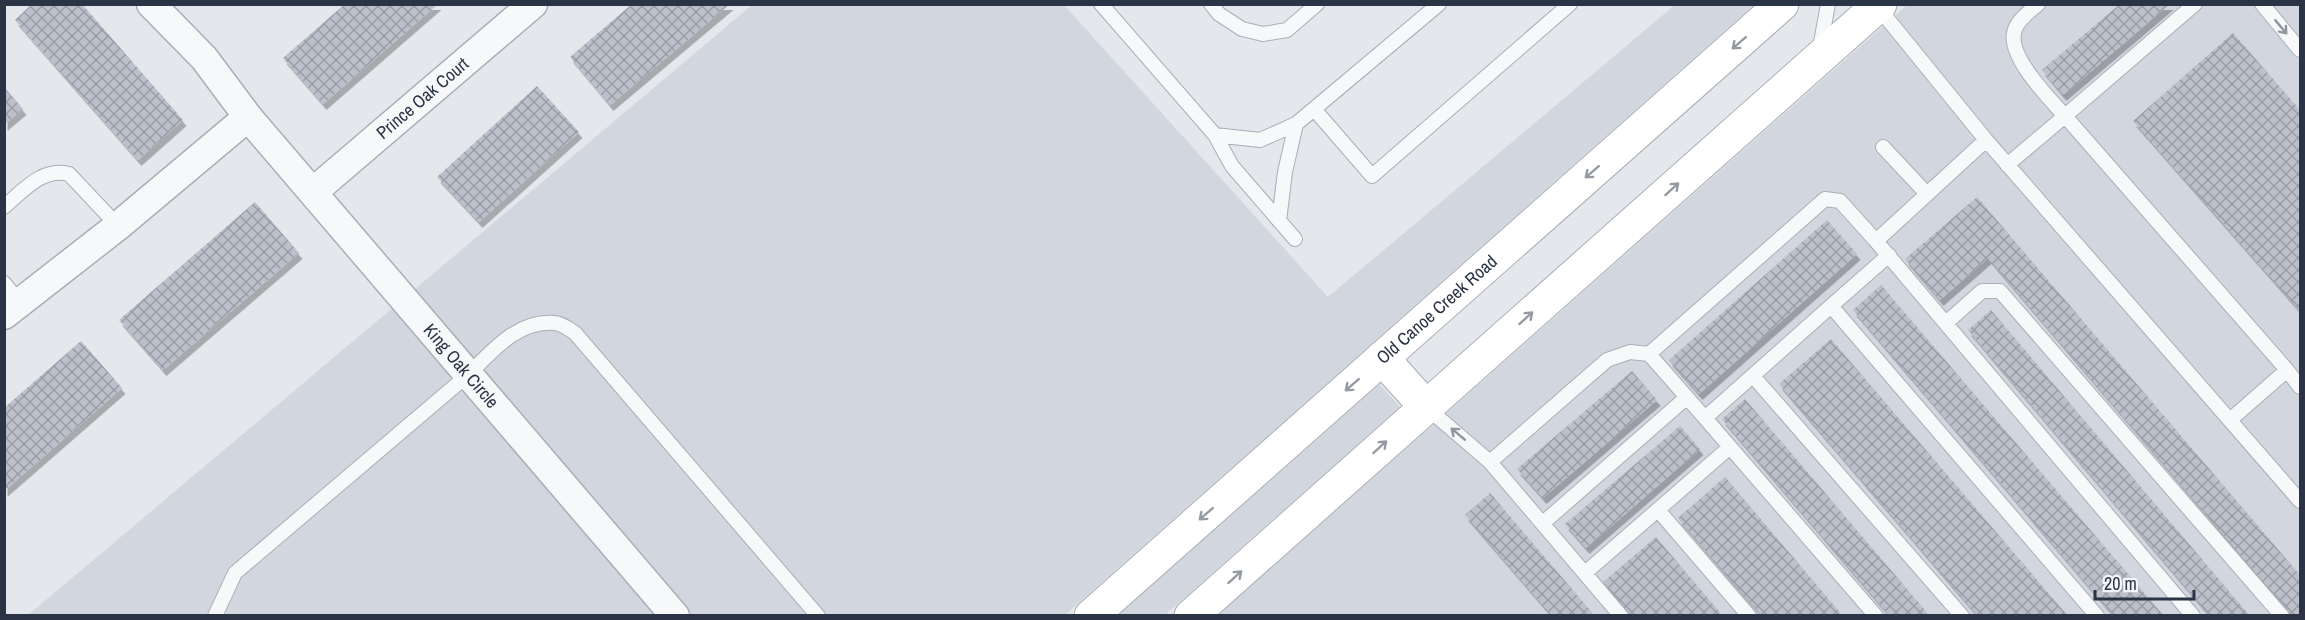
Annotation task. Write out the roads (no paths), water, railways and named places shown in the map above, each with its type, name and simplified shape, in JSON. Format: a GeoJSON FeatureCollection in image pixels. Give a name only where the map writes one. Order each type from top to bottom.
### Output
{"type":"FeatureCollection","features":[{"type":"Feature","properties":{"kind":"main road","name":"Old Canoe Creek Road"},"geometry":{"type":"LineString","coordinates":[[1090,615],[1782,4]]}},
{"type":"Feature","properties":{"kind":"main road"},"geometry":{"type":"LineString","coordinates":[[1191,615],[1878,5]]}},
{"type":"Feature","properties":{"kind":"main road"},"geometry":{"type":"LineString","coordinates":[[1382,358],[1426,407]]}},
{"type":"Feature","properties":{"kind":"street","name":"King Oak Circle"},"geometry":{"type":"LineString","coordinates":[[151,4],[204,58],[248,117],[675,615]]}},
{"type":"Feature","properties":{"kind":"street","name":"Prince Oak Court"},"geometry":{"type":"LineString","coordinates":[[313,192],[532,4]]}},
{"type":"Feature","properties":{"kind":"street"},"geometry":{"type":"LineString","coordinates":[[10,300],[118,226],[248,117]]}},
{"type":"Feature","properties":{"kind":"lane"},"geometry":{"type":"LineString","coordinates":[[1101,4],[1215,135],[1232,166],[1295,239]]}},
{"type":"Feature","properties":{"kind":"lane"},"geometry":{"type":"LineString","coordinates":[[1211,4],[1219,14],[1242,29],[1263,34],[1287,30],[1317,4]]}},
{"type":"Feature","properties":{"kind":"lane"},"geometry":{"type":"LineString","coordinates":[[1215,135],[1260,140],[1296,124],[1438,4]]}},
{"type":"Feature","properties":{"kind":"lane"},"geometry":{"type":"LineString","coordinates":[[1314,109],[1372,177],[1570,4]]}},
{"type":"Feature","properties":{"kind":"lane"},"geometry":{"type":"LineString","coordinates":[[1818,59],[1828,4]]}},
{"type":"Feature","properties":{"kind":"lane"},"geometry":{"type":"LineString","coordinates":[[2038,4],[2013,32],[2014,47],[2038,85],[2301,387]]}},
{"type":"Feature","properties":{"kind":"lane"},"geometry":{"type":"LineString","coordinates":[[2007,165],[2195,4]]}},
{"type":"Feature","properties":{"kind":"lane"},"geometry":{"type":"LineString","coordinates":[[2262,4],[2301,50]]}},
{"type":"Feature","properties":{"kind":"lane"},"geometry":{"type":"LineString","coordinates":[[1878,5],[2007,165],[2301,501]]}},
{"type":"Feature","properties":{"kind":"lane"},"geometry":{"type":"LineString","coordinates":[[1280,221],[1285,172],[1296,124]]}},
{"type":"Feature","properties":{"kind":"lane"},"geometry":{"type":"LineString","coordinates":[[1876,241],[1986,140]]}},
{"type":"Feature","properties":{"kind":"lane"},"geometry":{"type":"LineString","coordinates":[[1883,147],[1927,194]]}},
{"type":"Feature","properties":{"kind":"lane"},"geometry":{"type":"LineString","coordinates":[[4,207],[41,176],[58,171],[69,174],[118,226]]}},
{"type":"Feature","properties":{"kind":"lane"},"geometry":{"type":"LineString","coordinates":[[1649,354],[1825,199],[1840,201],[1889,255],[2193,615]]}},
{"type":"Feature","properties":{"kind":"lane"},"geometry":{"type":"LineString","coordinates":[[1705,418],[1889,255]]}},
{"type":"Feature","properties":{"kind":"lane"},"geometry":{"type":"LineString","coordinates":[[1946,323],[1982,291],[2000,291],[2282,615]]}},
{"type":"Feature","properties":{"kind":"lane"},"geometry":{"type":"LineString","coordinates":[[1831,306],[2097,615]]}},
{"type":"Feature","properties":{"kind":"lane"},"geometry":{"type":"LineString","coordinates":[[215,615],[235,573],[468,374],[505,338],[535,324],[556,322],[575,333],[818,615]]}},
{"type":"Feature","properties":{"kind":"lane"},"geometry":{"type":"LineString","coordinates":[[1490,462],[1607,360],[1630,352],[1649,354],[1876,615]]}},
{"type":"Feature","properties":{"kind":"lane"},"geometry":{"type":"LineString","coordinates":[[2230,420],[2287,370]]}},
{"type":"Feature","properties":{"kind":"lane"},"geometry":{"type":"LineString","coordinates":[[1753,376],[1962,615]]}},
{"type":"Feature","properties":{"kind":"lane"},"geometry":{"type":"LineString","coordinates":[[1543,523],[1686,398]]}},
{"type":"Feature","properties":{"kind":"lane"},"geometry":{"type":"LineString","coordinates":[[1426,407],[1490,462],[1621,615]]}},
{"type":"Feature","properties":{"kind":"lane"},"geometry":{"type":"LineString","coordinates":[[1585,573],[1730,447]]}},
{"type":"Feature","properties":{"kind":"lane"},"geometry":{"type":"LineString","coordinates":[[1658,510],[1749,615]]}}]}
